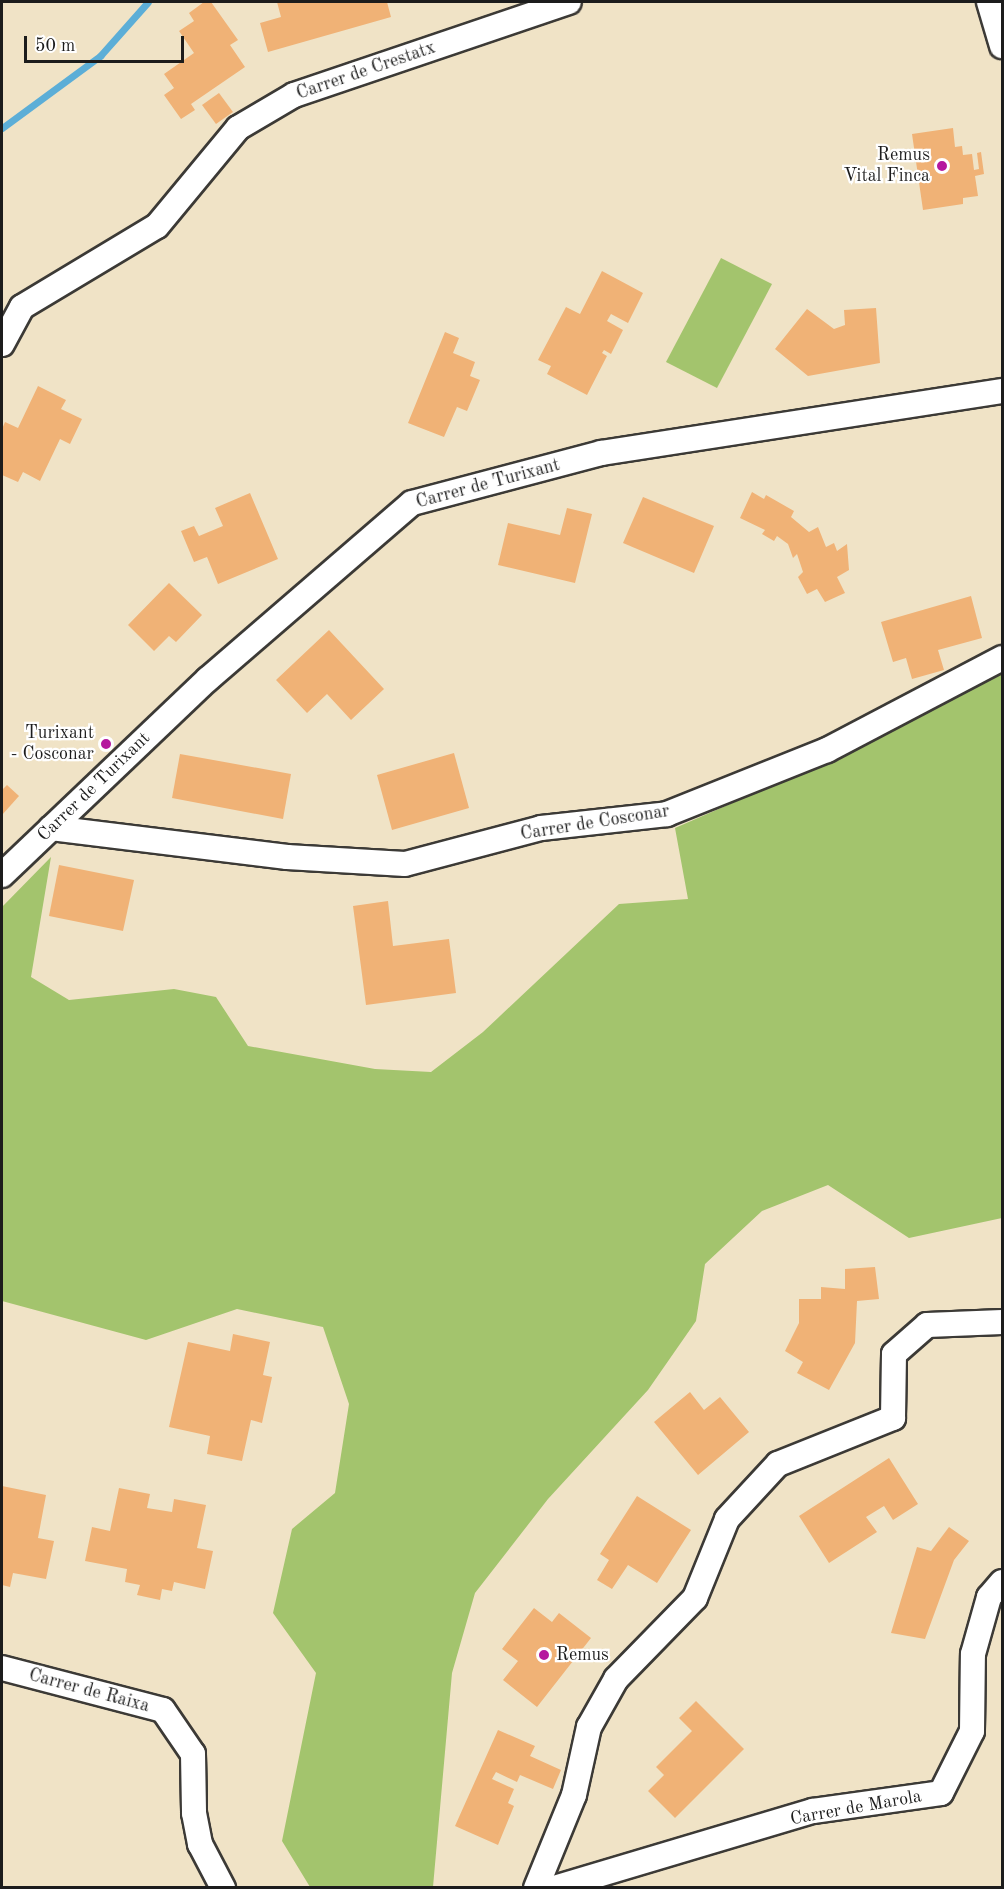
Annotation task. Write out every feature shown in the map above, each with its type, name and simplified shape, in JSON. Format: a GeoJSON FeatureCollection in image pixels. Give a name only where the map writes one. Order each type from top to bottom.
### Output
{"type":"FeatureCollection","features":[{"type":"Feature","properties":{"kind":"street","name":"Carrer de Crestatx"},"geometry":{"type":"LineString","coordinates":[[2,344],[22,307],[157,226],[238,128],[294,95],[569,2]]}},
{"type":"Feature","properties":{"kind":"street"},"geometry":{"type":"LineString","coordinates":[[989,2],[1002,46]]}},
{"type":"Feature","properties":{"kind":"street","name":"Carrer de Turixant"},"geometry":{"type":"LineString","coordinates":[[2,875],[208,679],[412,503],[601,453],[1002,391]]}},
{"type":"Feature","properties":{"kind":"street","name":"Carrer de Cosconar"},"geometry":{"type":"LineString","coordinates":[[51,828],[286,857],[405,864],[541,828],[666,814],[827,750],[1002,658]]}},
{"type":"Feature","properties":{"kind":"street"},"geometry":{"type":"LineString","coordinates":[[536,1887],[574,1795],[589,1726],[616,1679],[694,1598],[726,1519],[778,1464],[893,1418],[894,1354],[927,1325],[1002,1322]]}},
{"type":"Feature","properties":{"kind":"street","name":"Carrer de Marola"},"geometry":{"type":"LineString","coordinates":[[554,1887],[813,1811],[941,1793],[972,1731],[973,1654],[989,1597],[1002,1582]]}},
{"type":"Feature","properties":{"kind":"street","name":"Carrer de Raixa"},"geometry":{"type":"LineString","coordinates":[[2,1668],[163,1710],[193,1754],[194,1813],[200,1844],[223,1887]]}},
{"type":"Feature","properties":{"kind":"green space"},"geometry":{"type":"Polygon","coordinates":[[[721,258],[772,284],[717,388],[666,362],[721,258]]]}},
{"type":"Feature","properties":{"kind":"green space"},"geometry":{"type":"Polygon","coordinates":[[[1002,671],[1002,1218],[909,1238],[828,1185],[762,1211],[705,1264],[696,1321],[648,1390],[548,1499],[475,1593],[452,1673],[433,1887],[310,1887],[282,1841],[316,1673],[273,1613],[292,1529],[335,1493],[349,1404],[323,1327],[237,1309],[146,1340],[2,1301],[2,907],[51,857],[31,977],[69,1000],[174,989],[216,997],[248,1046],[375,1069],[431,1072],[483,1032],[619,904],[688,899],[675,828],[863,746],[1002,671]]]}},
{"type":"Feature","properties":{"kind":"building"},"geometry":{"type":"Polygon","coordinates":[[[204,2],[211,2],[238,40],[230,45],[245,67],[191,104],[195,110],[181,119],[164,95],[174,88],[164,74],[194,53],[179,31],[194,21],[189,13],[204,2]]]}},
{"type":"Feature","properties":{"kind":"building"},"geometry":{"type":"Polygon","coordinates":[[[277,2],[387,2],[391,17],[268,52],[260,23],[281,17],[277,2]]]}},
{"type":"Feature","properties":{"kind":"building"},"geometry":{"type":"Polygon","coordinates":[[[219,93],[233,112],[216,124],[202,105],[219,93]]]}},
{"type":"Feature","properties":{"kind":"building"},"geometry":{"type":"Polygon","coordinates":[[[953,128],[955,147],[962,146],[963,155],[972,154],[974,170],[979,169],[977,153],[981,152],[984,174],[975,176],[978,196],[963,198],[963,204],[923,210],[912,134],[953,128]]]}},
{"type":"Feature","properties":{"kind":"building"},"geometry":{"type":"Polygon","coordinates":[[[602,271],[643,293],[628,323],[611,314],[607,321],[623,330],[611,354],[604,350],[602,353],[607,356],[587,395],[547,374],[551,366],[538,360],[566,307],[580,314],[602,271]]]}},
{"type":"Feature","properties":{"kind":"building"},"geometry":{"type":"Polygon","coordinates":[[[876,308],[880,363],[808,376],[775,349],[807,309],[834,329],[845,325],[844,310],[876,308]]]}},
{"type":"Feature","properties":{"kind":"building"},"geometry":{"type":"Polygon","coordinates":[[[445,332],[459,338],[453,353],[475,362],[470,376],[480,380],[467,411],[457,407],[444,437],[408,423],[445,332]]]}},
{"type":"Feature","properties":{"kind":"building"},"geometry":{"type":"Polygon","coordinates":[[[38,386],[66,400],[61,409],[82,419],[70,444],[60,439],[40,481],[23,472],[18,482],[2,475],[2,429],[5,422],[18,428],[38,386]]]}},
{"type":"Feature","properties":{"kind":"building"},"geometry":{"type":"Polygon","coordinates":[[[752,492],[764,499],[766,495],[794,511],[791,517],[809,532],[818,527],[826,547],[834,543],[837,551],[847,544],[849,570],[837,577],[845,593],[825,602],[817,589],[807,594],[798,577],[803,572],[797,554],[793,558],[788,544],[777,536],[774,541],[762,534],[765,530],[740,518],[752,492]]]}},
{"type":"Feature","properties":{"kind":"building"},"geometry":{"type":"Polygon","coordinates":[[[250,493],[278,559],[218,584],[207,557],[194,562],[181,531],[194,526],[199,536],[223,526],[215,508],[250,493]]]}},
{"type":"Feature","properties":{"kind":"building"},"geometry":{"type":"Polygon","coordinates":[[[643,497],[714,526],[694,573],[623,543],[643,497]]]}},
{"type":"Feature","properties":{"kind":"building"},"geometry":{"type":"Polygon","coordinates":[[[567,508],[592,514],[575,583],[498,565],[508,523],[560,535],[567,508]]]}},
{"type":"Feature","properties":{"kind":"building"},"geometry":{"type":"Polygon","coordinates":[[[169,583],[202,615],[176,642],[169,636],[154,651],[128,625],[169,583]]]}},
{"type":"Feature","properties":{"kind":"building"},"geometry":{"type":"Polygon","coordinates":[[[971,596],[982,638],[938,650],[944,670],[912,679],[906,658],[893,662],[881,622],[971,596]]]}},
{"type":"Feature","properties":{"kind":"building"},"geometry":{"type":"Polygon","coordinates":[[[329,630],[384,689],[351,720],[327,694],[307,713],[276,680],[329,630]]]}},
{"type":"Feature","properties":{"kind":"building"},"geometry":{"type":"Polygon","coordinates":[[[454,753],[469,808],[392,830],[377,775],[454,753]]]}},
{"type":"Feature","properties":{"kind":"building"},"geometry":{"type":"Polygon","coordinates":[[[180,754],[291,774],[283,819],[172,798],[180,754]]]}},
{"type":"Feature","properties":{"kind":"building"},"geometry":{"type":"Polygon","coordinates":[[[7,785],[19,796],[2,815],[2,790],[7,785]]]}},
{"type":"Feature","properties":{"kind":"building"},"geometry":{"type":"Polygon","coordinates":[[[59,865],[134,880],[123,931],[49,916],[59,865]]]}},
{"type":"Feature","properties":{"kind":"building"},"geometry":{"type":"Polygon","coordinates":[[[388,901],[393,946],[449,939],[456,993],[366,1005],[353,906],[388,901]]]}},
{"type":"Feature","properties":{"kind":"building"},"geometry":{"type":"Polygon","coordinates":[[[875,1267],[879,1299],[857,1301],[855,1343],[829,1390],[797,1373],[803,1362],[785,1351],[799,1323],[799,1299],[821,1299],[821,1287],[845,1289],[845,1269],[875,1267]]]}},
{"type":"Feature","properties":{"kind":"building"},"geometry":{"type":"Polygon","coordinates":[[[233,1334],[270,1342],[263,1375],[272,1377],[262,1423],[251,1420],[242,1461],[207,1454],[210,1436],[169,1427],[188,1342],[230,1351],[233,1334]]]}},
{"type":"Feature","properties":{"kind":"building"},"geometry":{"type":"Polygon","coordinates":[[[690,1392],[704,1410],[720,1397],[749,1432],[698,1475],[654,1422],[690,1392]]]}},
{"type":"Feature","properties":{"kind":"building"},"geometry":{"type":"Polygon","coordinates":[[[889,1458],[918,1504],[893,1520],[884,1506],[866,1517],[877,1532],[829,1563],[799,1516],[889,1458]]]}},
{"type":"Feature","properties":{"kind":"building"},"geometry":{"type":"Polygon","coordinates":[[[2,1486],[46,1495],[38,1538],[54,1541],[46,1579],[13,1573],[10,1587],[2,1585],[2,1486]]]}},
{"type":"Feature","properties":{"kind":"building"},"geometry":{"type":"Polygon","coordinates":[[[119,1488],[150,1494],[147,1508],[172,1512],[174,1499],[206,1505],[197,1548],[213,1551],[205,1589],[174,1582],[172,1591],[162,1589],[160,1600],[137,1595],[140,1585],[125,1582],[127,1569],[85,1561],[92,1527],[110,1531],[119,1488]]]}},
{"type":"Feature","properties":{"kind":"building"},"geometry":{"type":"Polygon","coordinates":[[[637,1496],[691,1530],[657,1583],[628,1565],[612,1589],[597,1580],[609,1560],[600,1554],[637,1496]]]}},
{"type":"Feature","properties":{"kind":"building"},"geometry":{"type":"Polygon","coordinates":[[[949,1527],[969,1541],[954,1560],[925,1639],[891,1633],[917,1547],[931,1551],[949,1527]]]}},
{"type":"Feature","properties":{"kind":"building","name":"Remus"},"geometry":{"type":"Polygon","coordinates":[[[534,1608],[552,1622],[559,1613],[591,1638],[537,1707],[503,1680],[518,1661],[502,1649],[534,1608]]]}},
{"type":"Feature","properties":{"kind":"building"},"geometry":{"type":"Polygon","coordinates":[[[696,1701],[744,1749],[675,1818],[648,1791],[664,1775],[656,1767],[692,1731],[679,1718],[696,1701]]]}},
{"type":"Feature","properties":{"kind":"building"},"geometry":{"type":"Polygon","coordinates":[[[498,1730],[535,1746],[530,1756],[561,1770],[553,1789],[520,1775],[517,1782],[496,1772],[492,1779],[514,1789],[508,1803],[514,1806],[498,1845],[455,1826],[498,1730]]]}},
{"type":"Feature","properties":{"kind":"waterway"},"geometry":{"type":"LineString","coordinates":[[2,128],[100,56],[148,2]]}},
{"type":"Feature","properties":{"kind":"place","name":"Remus Vital Finca"},"geometry":{"type":"Point","coordinates":[942,166]}},
{"type":"Feature","properties":{"kind":"place","name":"Turixant - Cosconar"},"geometry":{"type":"Point","coordinates":[106,744]}},
{"type":"Feature","properties":{"kind":"place","name":"Remus"},"geometry":{"type":"Point","coordinates":[544,1655]}}]}
